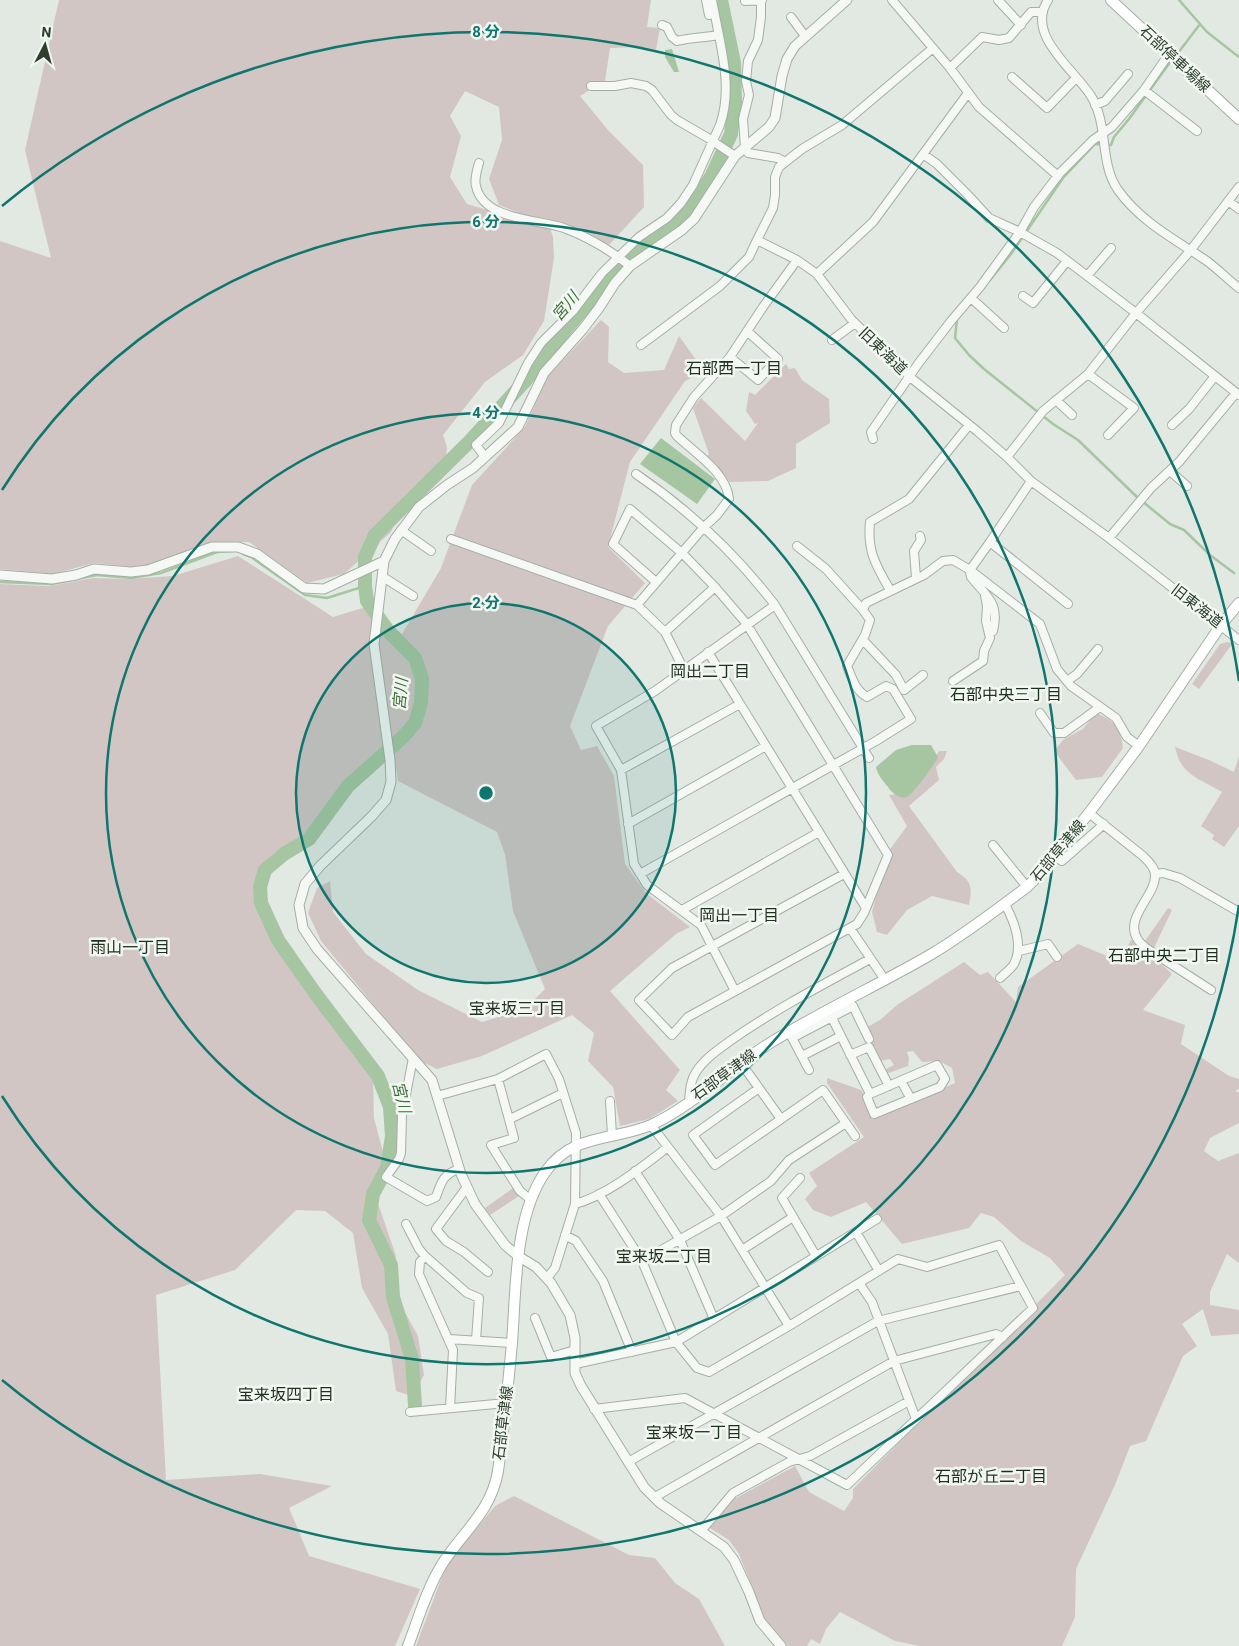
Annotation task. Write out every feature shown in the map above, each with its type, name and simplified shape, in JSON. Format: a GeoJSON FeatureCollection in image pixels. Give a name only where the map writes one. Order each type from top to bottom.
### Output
{"type":"FeatureCollection","features":[{"type":"Feature","properties":{"kind":"main road","name":"石部停車場線"},"geometry":{"type":"LineString","coordinates":[[1111,0],[1239,119]]}},
{"type":"Feature","properties":{"kind":"main road","name":"石部草津線"},"geometry":{"type":"LineString","coordinates":[[408,1646],[430,1588],[440,1568],[484,1510],[492,1495],[497,1473],[506,1403],[518,1256],[527,1210],[545,1171],[557,1157],[576,1145],[651,1125],[689,1102],[741,1063],[932,954],[1027,887],[1089,813],[1139,746],[1221,625],[1239,603]]}},
{"type":"Feature","properties":{"kind":"street"},"geometry":{"type":"LineString","coordinates":[[484,456],[476,445],[499,423],[528,363],[541,343],[573,311],[602,273],[638,237],[667,218],[681,202],[693,184],[714,142],[723,117],[725,79],[716,35],[706,0]]}},
{"type":"Feature","properties":{"kind":"street"},"geometry":{"type":"LineString","coordinates":[[712,0],[716,35]]}},
{"type":"Feature","properties":{"kind":"street"},"geometry":{"type":"LineString","coordinates":[[745,1],[762,0],[762,17],[758,40],[748,61],[746,81],[749,95],[742,119],[745,148],[748,152],[778,158],[785,162]]}},
{"type":"Feature","properties":{"kind":"street"},"geometry":{"type":"LineString","coordinates":[[780,1646],[760,1621],[734,1560],[724,1547],[660,1503],[644,1486],[628,1462],[580,1386],[575,1374],[575,1338],[570,1315],[547,1278],[536,1266],[518,1256],[504,1244],[475,1204],[459,1169],[432,1080],[316,949],[303,928],[299,905],[305,884],[386,800],[391,782],[389,747],[374,644],[384,561],[395,539],[419,507],[447,485],[474,468],[484,456],[518,427],[544,373],[584,329],[615,283],[630,266],[682,230],[694,219],[732,154],[745,148],[769,127],[775,118],[782,76],[788,59],[796,46],[847,0]]}},
{"type":"Feature","properties":{"kind":"street"},"geometry":{"type":"LineString","coordinates":[[892,0],[950,68],[979,107],[1058,176]]}},
{"type":"Feature","properties":{"kind":"street"},"geometry":{"type":"LineString","coordinates":[[998,0],[1021,25]]}},
{"type":"Feature","properties":{"kind":"street"},"geometry":{"type":"LineString","coordinates":[[1048,0],[1042,12],[1041,21],[1044,36],[1092,97],[1100,116],[1109,169],[1118,190],[1151,224],[1205,260],[1239,288]]}},
{"type":"Feature","properties":{"kind":"street"},"geometry":{"type":"LineString","coordinates":[[950,68],[982,37],[999,40],[1009,38],[1031,12],[1042,12]]}},
{"type":"Feature","properties":{"kind":"street"},"geometry":{"type":"LineString","coordinates":[[791,17],[805,36]]}},
{"type":"Feature","properties":{"kind":"street"},"geometry":{"type":"LineString","coordinates":[[662,25],[667,27],[672,37],[677,41],[692,37],[716,35]]}},
{"type":"Feature","properties":{"kind":"street"},"geometry":{"type":"LineString","coordinates":[[641,345],[720,286],[748,257],[773,208],[775,178],[779,167],[802,149],[842,125],[933,48]]}},
{"type":"Feature","properties":{"kind":"street"},"geometry":{"type":"LineString","coordinates":[[873,439],[871,432],[951,321],[971,298],[1020,232],[1034,207],[1058,176],[1103,132],[1112,127],[1144,90],[1170,54]]}},
{"type":"Feature","properties":{"kind":"street"},"geometry":{"type":"LineString","coordinates":[[1095,105],[1105,101],[1128,74]]}},
{"type":"Feature","properties":{"kind":"street"},"geometry":{"type":"LineString","coordinates":[[1012,77],[1047,108],[1076,78]]}},
{"type":"Feature","properties":{"kind":"street"},"geometry":{"type":"LineString","coordinates":[[591,86],[631,84],[646,86],[652,90],[671,115],[732,154]]}},
{"type":"Feature","properties":{"kind":"street"},"geometry":{"type":"LineString","coordinates":[[1144,90],[1197,131]]}},
{"type":"Feature","properties":{"kind":"street"},"geometry":{"type":"LineString","coordinates":[[817,274],[873,222],[968,93]]}},
{"type":"Feature","properties":{"kind":"street"},"geometry":{"type":"LineString","coordinates":[[923,154],[937,164],[989,218],[1020,232],[1067,261],[1238,394],[1179,462],[1151,488],[1109,538]]}},
{"type":"Feature","properties":{"kind":"street"},"geometry":{"type":"LineString","coordinates":[[479,163],[475,184],[481,199],[495,209],[518,218],[562,227],[610,250],[630,266]]}},
{"type":"Feature","properties":{"kind":"street"},"geometry":{"type":"LineString","coordinates":[[1007,457],[1043,411],[1088,374],[1136,313],[1190,251],[1239,187]]}},
{"type":"Feature","properties":{"kind":"street"},"geometry":{"type":"LineString","coordinates":[[1228,201],[1239,209]]}},
{"type":"Feature","properties":{"kind":"street","name":"旧東海道"},"geometry":{"type":"LineString","coordinates":[[757,240],[797,260],[817,274],[855,323],[910,377],[1007,457],[1031,481],[1109,538],[1239,640]]}},
{"type":"Feature","properties":{"kind":"street"},"geometry":{"type":"LineString","coordinates":[[1087,276],[1111,248]]}},
{"type":"Feature","properties":{"kind":"street"},"geometry":{"type":"LineString","coordinates":[[637,604],[729,499],[729,492],[719,474],[677,436],[674,429],[694,397],[730,357],[797,260]]}},
{"type":"Feature","properties":{"kind":"street"},"geometry":{"type":"LineString","coordinates":[[1023,296],[1033,303],[1067,261]]}},
{"type":"Feature","properties":{"kind":"street"},"geometry":{"type":"LineString","coordinates":[[971,298],[1004,328]]}},
{"type":"Feature","properties":{"kind":"street"},"geometry":{"type":"LineString","coordinates":[[832,340],[855,323]]}},
{"type":"Feature","properties":{"kind":"street"},"geometry":{"type":"LineString","coordinates":[[730,357],[758,380],[778,359],[747,331]]}},
{"type":"Feature","properties":{"kind":"street"},"geometry":{"type":"LineString","coordinates":[[1088,374],[1134,408],[1108,435]]}},
{"type":"Feature","properties":{"kind":"street"},"geometry":{"type":"LineString","coordinates":[[1172,426],[1189,410],[1215,376]]}},
{"type":"Feature","properties":{"kind":"street"},"geometry":{"type":"LineString","coordinates":[[1056,400],[1072,415]]}},
{"type":"Feature","properties":{"kind":"street"},"geometry":{"type":"LineString","coordinates":[[890,590],[871,555],[868,537],[870,522],[909,499],[969,425]]}},
{"type":"Feature","properties":{"kind":"street"},"geometry":{"type":"LineString","coordinates":[[1170,471],[1187,486]]}},
{"type":"Feature","properties":{"kind":"street"},"geometry":{"type":"LineString","coordinates":[[636,474],[668,495],[704,527],[746,570],[775,605],[869,758]]}},
{"type":"Feature","properties":{"kind":"street"},"geometry":{"type":"LineString","coordinates":[[993,631],[996,610],[992,601],[971,577],[970,570],[1031,481]]}},
{"type":"Feature","properties":{"kind":"street"},"geometry":{"type":"LineString","coordinates":[[656,582],[613,544],[630,509],[681,553],[715,587],[747,625],[888,855],[866,908],[857,924],[688,1017],[672,1035],[639,1000],[672,968],[844,874]]}},
{"type":"Feature","properties":{"kind":"street"},"geometry":{"type":"LineString","coordinates":[[401,530],[431,551]]}},
{"type":"Feature","properties":{"kind":"street"},"geometry":{"type":"LineString","coordinates":[[916,578],[914,551],[921,540],[920,536]]}},
{"type":"Feature","properties":{"kind":"street"},"geometry":{"type":"LineString","coordinates":[[452,539],[637,604],[666,632],[684,670]]}},
{"type":"Feature","properties":{"kind":"street"},"geometry":{"type":"LineString","coordinates":[[990,542],[1068,604]]}},
{"type":"Feature","properties":{"kind":"street"},"geometry":{"type":"LineString","coordinates":[[640,874],[911,719],[893,689],[886,686],[867,697],[861,694],[853,683],[847,666],[863,640],[870,620],[826,569],[797,546]]}},
{"type":"Feature","properties":{"kind":"street"},"geometry":{"type":"LineString","coordinates":[[0,575],[52,579],[76,576],[94,569],[132,572],[148,570],[212,547],[238,547],[257,554],[304,588],[324,589],[384,561]]}},
{"type":"Feature","properties":{"kind":"street"},"geometry":{"type":"LineString","coordinates":[[863,610],[866,603],[924,574],[943,560],[953,560],[970,570],[1040,624],[1057,669],[1072,686],[1116,718],[1127,737],[1139,746]]}},
{"type":"Feature","properties":{"kind":"street"},"geometry":{"type":"LineString","coordinates":[[383,577],[413,596]]}},
{"type":"Feature","properties":{"kind":"street"},"geometry":{"type":"LineString","coordinates":[[666,632],[715,587]]}},
{"type":"Feature","properties":{"kind":"street"},"geometry":{"type":"LineString","coordinates":[[953,681],[983,661],[984,651],[990,638],[986,620],[987,606],[985,595]]}},
{"type":"Feature","properties":{"kind":"street"},"geometry":{"type":"LineString","coordinates":[[735,991],[701,925],[647,885],[634,864],[622,770],[596,726],[655,690],[775,605]]}},
{"type":"Feature","properties":{"kind":"street"},"geometry":{"type":"LineString","coordinates":[[863,640],[896,675],[904,690],[923,675]]}},
{"type":"Feature","properties":{"kind":"street"},"geometry":{"type":"LineString","coordinates":[[1067,681],[1077,674],[1098,649]]}},
{"type":"Feature","properties":{"kind":"street"},"geometry":{"type":"LineString","coordinates":[[708,652],[866,908]]}},
{"type":"Feature","properties":{"kind":"street"},"geometry":{"type":"LineString","coordinates":[[622,770],[740,704]]}},
{"type":"Feature","properties":{"kind":"street"},"geometry":{"type":"LineString","coordinates":[[1040,713],[1054,733],[1064,734],[1100,707]]}},
{"type":"Feature","properties":{"kind":"street"},"geometry":{"type":"LineString","coordinates":[[628,824],[766,746]]}},
{"type":"Feature","properties":{"kind":"street"},"geometry":{"type":"LineString","coordinates":[[1089,813],[1143,856],[1151,864],[1156,874],[1150,893],[1134,924],[1137,939],[1146,948],[1212,990]]}},
{"type":"Feature","properties":{"kind":"street"},"geometry":{"type":"LineString","coordinates":[[1054,856],[1062,861],[1104,824]]}},
{"type":"Feature","properties":{"kind":"street"},"geometry":{"type":"LineString","coordinates":[[682,910],[819,832]]}},
{"type":"Feature","properties":{"kind":"street"},"geometry":{"type":"LineString","coordinates":[[993,845],[1027,887]]}},
{"type":"Feature","properties":{"kind":"street"},"geometry":{"type":"LineString","coordinates":[[1156,874],[1163,873],[1180,878],[1239,912]]}},
{"type":"Feature","properties":{"kind":"street"},"geometry":{"type":"LineString","coordinates":[[1000,978],[1014,966],[1019,951],[1014,923],[1005,904]]}},
{"type":"Feature","properties":{"kind":"street"},"geometry":{"type":"LineString","coordinates":[[850,928],[884,980]]}},
{"type":"Feature","properties":{"kind":"street"},"geometry":{"type":"LineString","coordinates":[[1019,951],[1048,944],[1057,957]]}},
{"type":"Feature","properties":{"kind":"street"},"geometry":{"type":"LineString","coordinates":[[689,1102],[690,1086],[696,1072],[709,1056],[743,1032],[800,997],[870,959]]}},
{"type":"Feature","properties":{"kind":"street"},"geometry":{"type":"LineString","coordinates":[[869,1039],[853,1006],[830,1013],[870,1094]]}},
{"type":"Feature","properties":{"kind":"street"},"geometry":{"type":"LineString","coordinates":[[791,1034],[809,1070]]}},
{"type":"Feature","properties":{"kind":"street"},"geometry":{"type":"LineString","coordinates":[[802,1056],[841,1036]]}},
{"type":"Feature","properties":{"kind":"street"},"geometry":{"type":"LineString","coordinates":[[850,1055],[869,1047],[889,1086]]}},
{"type":"Feature","properties":{"kind":"street"},"geometry":{"type":"LineString","coordinates":[[437,1096],[498,1079],[546,1054],[559,1079],[576,1133],[575,1204],[555,1268],[547,1278]]}},
{"type":"Feature","properties":{"kind":"street"},"geometry":{"type":"LineString","coordinates":[[413,1058],[402,1115],[401,1153],[386,1177],[427,1201],[436,1197],[442,1180],[453,1171],[459,1169]]}},
{"type":"Feature","properties":{"kind":"street"},"geometry":{"type":"LineString","coordinates":[[741,1063],[781,1120]]}},
{"type":"Feature","properties":{"kind":"street"},"geometry":{"type":"LineString","coordinates":[[937,1065],[945,1079],[940,1087],[874,1114],[867,1097],[901,1081],[937,1065]]}},
{"type":"Feature","properties":{"kind":"street"},"geometry":{"type":"LineString","coordinates":[[498,1079],[514,1138],[491,1145],[520,1191],[531,1200]]}},
{"type":"Feature","properties":{"kind":"street"},"geometry":{"type":"LineString","coordinates":[[901,1081],[911,1099]]}},
{"type":"Feature","properties":{"kind":"street"},"geometry":{"type":"LineString","coordinates":[[759,1088],[693,1135],[715,1165],[823,1090],[855,1136]]}},
{"type":"Feature","properties":{"kind":"street"},"geometry":{"type":"LineString","coordinates":[[510,1119],[563,1093]]}},
{"type":"Feature","properties":{"kind":"street"},"geometry":{"type":"LineString","coordinates":[[610,1101],[612,1135]]}},
{"type":"Feature","properties":{"kind":"street"},"geometry":{"type":"LineString","coordinates":[[642,1261],[721,1216],[771,1181],[789,1160],[846,1123]]}},
{"type":"Feature","properties":{"kind":"street"},"geometry":{"type":"LineString","coordinates":[[651,1125],[721,1216],[790,1326]]}},
{"type":"Feature","properties":{"kind":"street"},"geometry":{"type":"LineString","coordinates":[[575,1204],[590,1200],[668,1147]]}},
{"type":"Feature","properties":{"kind":"street"},"geometry":{"type":"LineString","coordinates":[[635,1171],[680,1240],[714,1319]]}},
{"type":"Feature","properties":{"kind":"street"},"geometry":{"type":"LineString","coordinates":[[800,1178],[782,1198],[816,1256]]}},
{"type":"Feature","properties":{"kind":"street"},"geometry":{"type":"LineString","coordinates":[[467,1187],[436,1229],[446,1240],[488,1272]]}},
{"type":"Feature","properties":{"kind":"street"},"geometry":{"type":"LineString","coordinates":[[594,1409],[685,1398],[847,1485],[1033,1308],[999,1245],[927,1268],[898,1259],[790,1326],[709,1372],[697,1368],[676,1342],[642,1261],[598,1194]]}},
{"type":"Feature","properties":{"kind":"street"},"geometry":{"type":"LineString","coordinates":[[742,1250],[793,1217]]}},
{"type":"Feature","properties":{"kind":"street"},"geometry":{"type":"LineString","coordinates":[[575,1364],[676,1342],[877,1219]]}},
{"type":"Feature","properties":{"kind":"street"},"geometry":{"type":"LineString","coordinates":[[406,1224],[419,1249],[425,1256],[467,1293],[479,1298],[476,1340]]}},
{"type":"Feature","properties":{"kind":"street"},"geometry":{"type":"LineString","coordinates":[[856,1232],[879,1271]]}},
{"type":"Feature","properties":{"kind":"street"},"geometry":{"type":"LineString","coordinates":[[565,1235],[576,1241],[603,1281],[632,1352]]}},
{"type":"Feature","properties":{"kind":"street"},"geometry":{"type":"LineString","coordinates":[[425,1256],[420,1262],[419,1274],[453,1350],[450,1408]]}},
{"type":"Feature","properties":{"kind":"street"},"geometry":{"type":"LineString","coordinates":[[859,1283],[872,1302],[916,1419]]}},
{"type":"Feature","properties":{"kind":"street"},"geometry":{"type":"LineString","coordinates":[[628,1462],[878,1321],[1021,1286]]}},
{"type":"Feature","properties":{"kind":"street"},"geometry":{"type":"LineString","coordinates":[[535,1318],[551,1357],[575,1350]]}},
{"type":"Feature","properties":{"kind":"street"},"geometry":{"type":"LineString","coordinates":[[655,1497],[894,1361],[996,1334],[1003,1337]]}},
{"type":"Feature","properties":{"kind":"street"},"geometry":{"type":"LineString","coordinates":[[449,1338],[512,1343]]}},
{"type":"Feature","properties":{"kind":"street"},"geometry":{"type":"LineString","coordinates":[[701,1531],[732,1493],[789,1462],[810,1456],[909,1401]]}},
{"type":"Feature","properties":{"kind":"street"},"geometry":{"type":"LineString","coordinates":[[410,1412],[506,1403]]}},
{"type":"Feature","properties":{"kind":"shaded area"},"geometry":{"type":"Polygon","coordinates":[[[59,0],[651,0],[647,27],[660,28],[656,50],[644,47],[610,48],[605,81],[580,96],[608,130],[643,165],[644,207],[609,245],[559,224],[530,218],[499,205],[489,179],[502,140],[499,107],[465,91],[450,116],[461,136],[450,177],[467,204],[550,228],[553,237],[554,258],[544,321],[523,355],[485,382],[443,435],[447,447],[446,458],[406,497],[391,532],[344,574],[307,583],[249,542],[207,543],[143,568],[94,563],[53,574],[0,569],[0,241],[51,258],[25,150],[59,0]]]}},
{"type":"Feature","properties":{"kind":"shaded area"},"geometry":{"type":"Polygon","coordinates":[[[672,49],[679,72],[674,72],[665,57],[665,50],[672,49]]]}},
{"type":"Feature","properties":{"kind":"shaded area"},"geometry":{"type":"Polygon","coordinates":[[[601,320],[609,327],[608,362],[624,373],[664,370],[679,336],[705,372],[685,381],[630,462],[608,547],[645,583],[608,626],[570,726],[581,750],[597,746],[614,776],[625,864],[646,893],[690,927],[676,934],[610,991],[680,1070],[666,1090],[678,1101],[649,1119],[620,1126],[613,1087],[588,1061],[594,1033],[572,1015],[482,1056],[437,1069],[420,1061],[321,941],[308,913],[317,888],[330,881],[333,912],[366,954],[418,990],[482,1022],[525,1009],[545,989],[513,911],[505,854],[497,832],[398,781],[389,719],[382,735],[384,749],[305,833],[273,854],[256,886],[259,906],[288,944],[373,1075],[374,1118],[386,1164],[372,1186],[396,1256],[390,1285],[418,1336],[424,1375],[412,1396],[396,1391],[388,1334],[362,1288],[353,1233],[325,1211],[296,1210],[235,1270],[156,1295],[166,1480],[260,1474],[332,1486],[289,1508],[309,1556],[420,1589],[395,1646],[0,1646],[0,584],[48,586],[94,578],[127,579],[173,576],[238,556],[333,617],[369,606],[402,634],[441,568],[472,485],[525,427],[548,376],[601,320]]]}},
{"type":"Feature","properties":{"kind":"shaded area"},"geometry":{"type":"Polygon","coordinates":[[[786,364],[789,369],[795,368],[802,380],[829,399],[830,423],[796,444],[796,468],[768,481],[730,482],[706,457],[709,454],[693,408],[701,398],[745,441],[758,423],[755,424],[746,411],[749,392],[755,395],[786,364]]]}},
{"type":"Feature","properties":{"kind":"shaded area"},"geometry":{"type":"Polygon","coordinates":[[[661,438],[715,479],[697,504],[640,464],[661,438]]]}},
{"type":"Feature","properties":{"kind":"shaded area"},"geometry":{"type":"Polygon","coordinates":[[[1233,643],[1199,689],[1192,684],[1220,644],[1233,643]]]}},
{"type":"Feature","properties":{"kind":"shaded area"},"geometry":{"type":"Polygon","coordinates":[[[1096,713],[1108,719],[1116,726],[1121,735],[1123,748],[1102,777],[1076,780],[1054,751],[1064,739],[1083,729],[1096,713]]]}},
{"type":"Feature","properties":{"kind":"shaded area"},"geometry":{"type":"Polygon","coordinates":[[[912,745],[931,745],[938,757],[929,772],[914,790],[904,798],[896,795],[889,789],[876,767],[896,750],[912,745]]]}},
{"type":"Feature","properties":{"kind":"shaded area"},"geometry":{"type":"Polygon","coordinates":[[[1175,747],[1234,772],[1239,756],[1239,826],[1224,847],[1212,839],[1214,835],[1201,826],[1222,792],[1186,770],[1178,757],[1175,747]]]}},
{"type":"Feature","properties":{"kind":"shaded area"},"geometry":{"type":"Polygon","coordinates":[[[939,751],[947,751],[944,759],[936,767],[939,780],[909,806],[957,872],[969,882],[971,894],[969,905],[932,896],[907,910],[887,935],[877,932],[872,912],[888,852],[907,826],[889,795],[898,794],[927,773],[939,751]]]}},
{"type":"Feature","properties":{"kind":"shaded area"},"geometry":{"type":"Polygon","coordinates":[[[1168,908],[1172,910],[1151,954],[1172,974],[1143,1010],[1185,1025],[1181,1044],[1229,1076],[1239,1079],[1239,1088],[1235,1092],[1239,1092],[1239,1123],[1210,1138],[1204,1151],[1218,1161],[1239,1153],[1239,1263],[1227,1254],[1210,1292],[1210,1305],[1239,1310],[1239,1334],[1211,1336],[1203,1309],[1182,1324],[1197,1346],[1183,1356],[1146,1441],[1130,1446],[1115,1485],[1076,1569],[1075,1617],[1062,1646],[920,1646],[895,1641],[840,1612],[826,1629],[820,1644],[811,1639],[807,1646],[787,1646],[766,1622],[739,1554],[729,1540],[710,1528],[709,1524],[725,1504],[795,1466],[809,1492],[844,1511],[853,1498],[853,1489],[1065,1275],[1050,1258],[1021,1241],[994,1217],[981,1213],[969,1228],[902,1244],[866,1202],[831,1217],[813,1210],[805,1199],[817,1186],[809,1173],[864,1137],[827,1083],[827,1078],[861,1090],[878,1117],[955,1083],[952,1068],[939,1061],[922,1062],[913,1051],[907,1052],[909,1058],[908,1066],[886,1074],[884,1070],[894,1065],[890,1059],[879,1061],[866,1028],[880,1020],[897,1005],[964,962],[980,975],[988,972],[1016,1002],[1018,987],[1078,944],[1119,961],[1131,940],[1145,941],[1168,908]]]}},
{"type":"Feature","properties":{"kind":"shaded area"},"geometry":{"type":"Polygon","coordinates":[[[513,1188],[519,1196],[490,1215],[485,1208],[513,1188]]]}},
{"type":"Feature","properties":{"kind":"shaded area"},"geometry":{"type":"Polygon","coordinates":[[[514,1496],[629,1555],[655,1558],[675,1583],[699,1599],[725,1646],[416,1646],[446,1566],[495,1506],[514,1496]]]}},
{"type":"Feature","properties":{"kind":"waterway","name":"宮川"},"geometry":{"type":"LineString","coordinates":[[415,1406],[412,1359],[393,1297],[391,1265],[369,1220],[373,1194],[387,1168],[392,1136],[390,1107],[378,1076],[315,993],[278,940],[261,903],[260,887],[265,870],[284,854],[309,839],[348,786],[403,737],[415,723],[421,703],[422,679],[415,658],[389,632],[367,601],[365,557],[375,535],[469,442],[526,380],[566,329],[621,265],[689,211],[712,175],[731,134],[735,103],[734,63],[721,0]]}},
{"type":"Feature","properties":{"kind":"waterway"},"geometry":{"type":"LineString","coordinates":[[1179,0],[1207,32],[1239,57]]}},
{"type":"Feature","properties":{"kind":"waterway"},"geometry":{"type":"LineString","coordinates":[[1175,57],[1200,24]]}},
{"type":"Feature","properties":{"kind":"waterway"},"geometry":{"type":"LineString","coordinates":[[990,280],[1011,254],[1063,178],[1095,144],[1111,145],[1114,137],[1171,61]]}},
{"type":"Feature","properties":{"kind":"waterway"},"geometry":{"type":"LineString","coordinates":[[959,317],[957,319],[955,338],[984,369],[1053,424],[1078,440],[1137,497],[1170,524],[1184,530],[1210,555],[1234,573]]}},
{"type":"Feature","properties":{"kind":"waterway"},"geometry":{"type":"LineString","coordinates":[[0,582],[51,584],[97,575],[131,578],[161,573],[217,552],[233,551]]}},
{"type":"Feature","properties":{"kind":"waterway"},"geometry":{"type":"LineString","coordinates":[[243,554],[251,557],[305,595],[327,598],[365,586]]}},
{"type":"Feature","properties":{"kind":"district","name":"石部西一丁目"},"geometry":{"type":"Point","coordinates":[734,368]}},
{"type":"Feature","properties":{"kind":"district","name":"岡出二丁目"},"geometry":{"type":"Point","coordinates":[710,671]}},
{"type":"Feature","properties":{"kind":"district","name":"石部中央三丁目"},"geometry":{"type":"Point","coordinates":[1006,694]}},
{"type":"Feature","properties":{"kind":"district","name":"岡出一丁目"},"geometry":{"type":"Point","coordinates":[739,915]}},
{"type":"Feature","properties":{"kind":"district","name":"雨山一丁目"},"geometry":{"type":"Point","coordinates":[130,947]}},
{"type":"Feature","properties":{"kind":"district","name":"石部中央二丁目"},"geometry":{"type":"Point","coordinates":[1164,955]}},
{"type":"Feature","properties":{"kind":"district","name":"宝来坂三丁目"},"geometry":{"type":"Point","coordinates":[517,1008]}},
{"type":"Feature","properties":{"kind":"district","name":"宝来坂二丁目"},"geometry":{"type":"Point","coordinates":[664,1256]}},
{"type":"Feature","properties":{"kind":"district","name":"宝来坂四丁目"},"geometry":{"type":"Point","coordinates":[286,1394]}},
{"type":"Feature","properties":{"kind":"district","name":"宝来坂一丁目"},"geometry":{"type":"Point","coordinates":[694,1432]}},
{"type":"Feature","properties":{"kind":"district","name":"石部が丘二丁目"},"geometry":{"type":"Point","coordinates":[991,1476]}}]}
